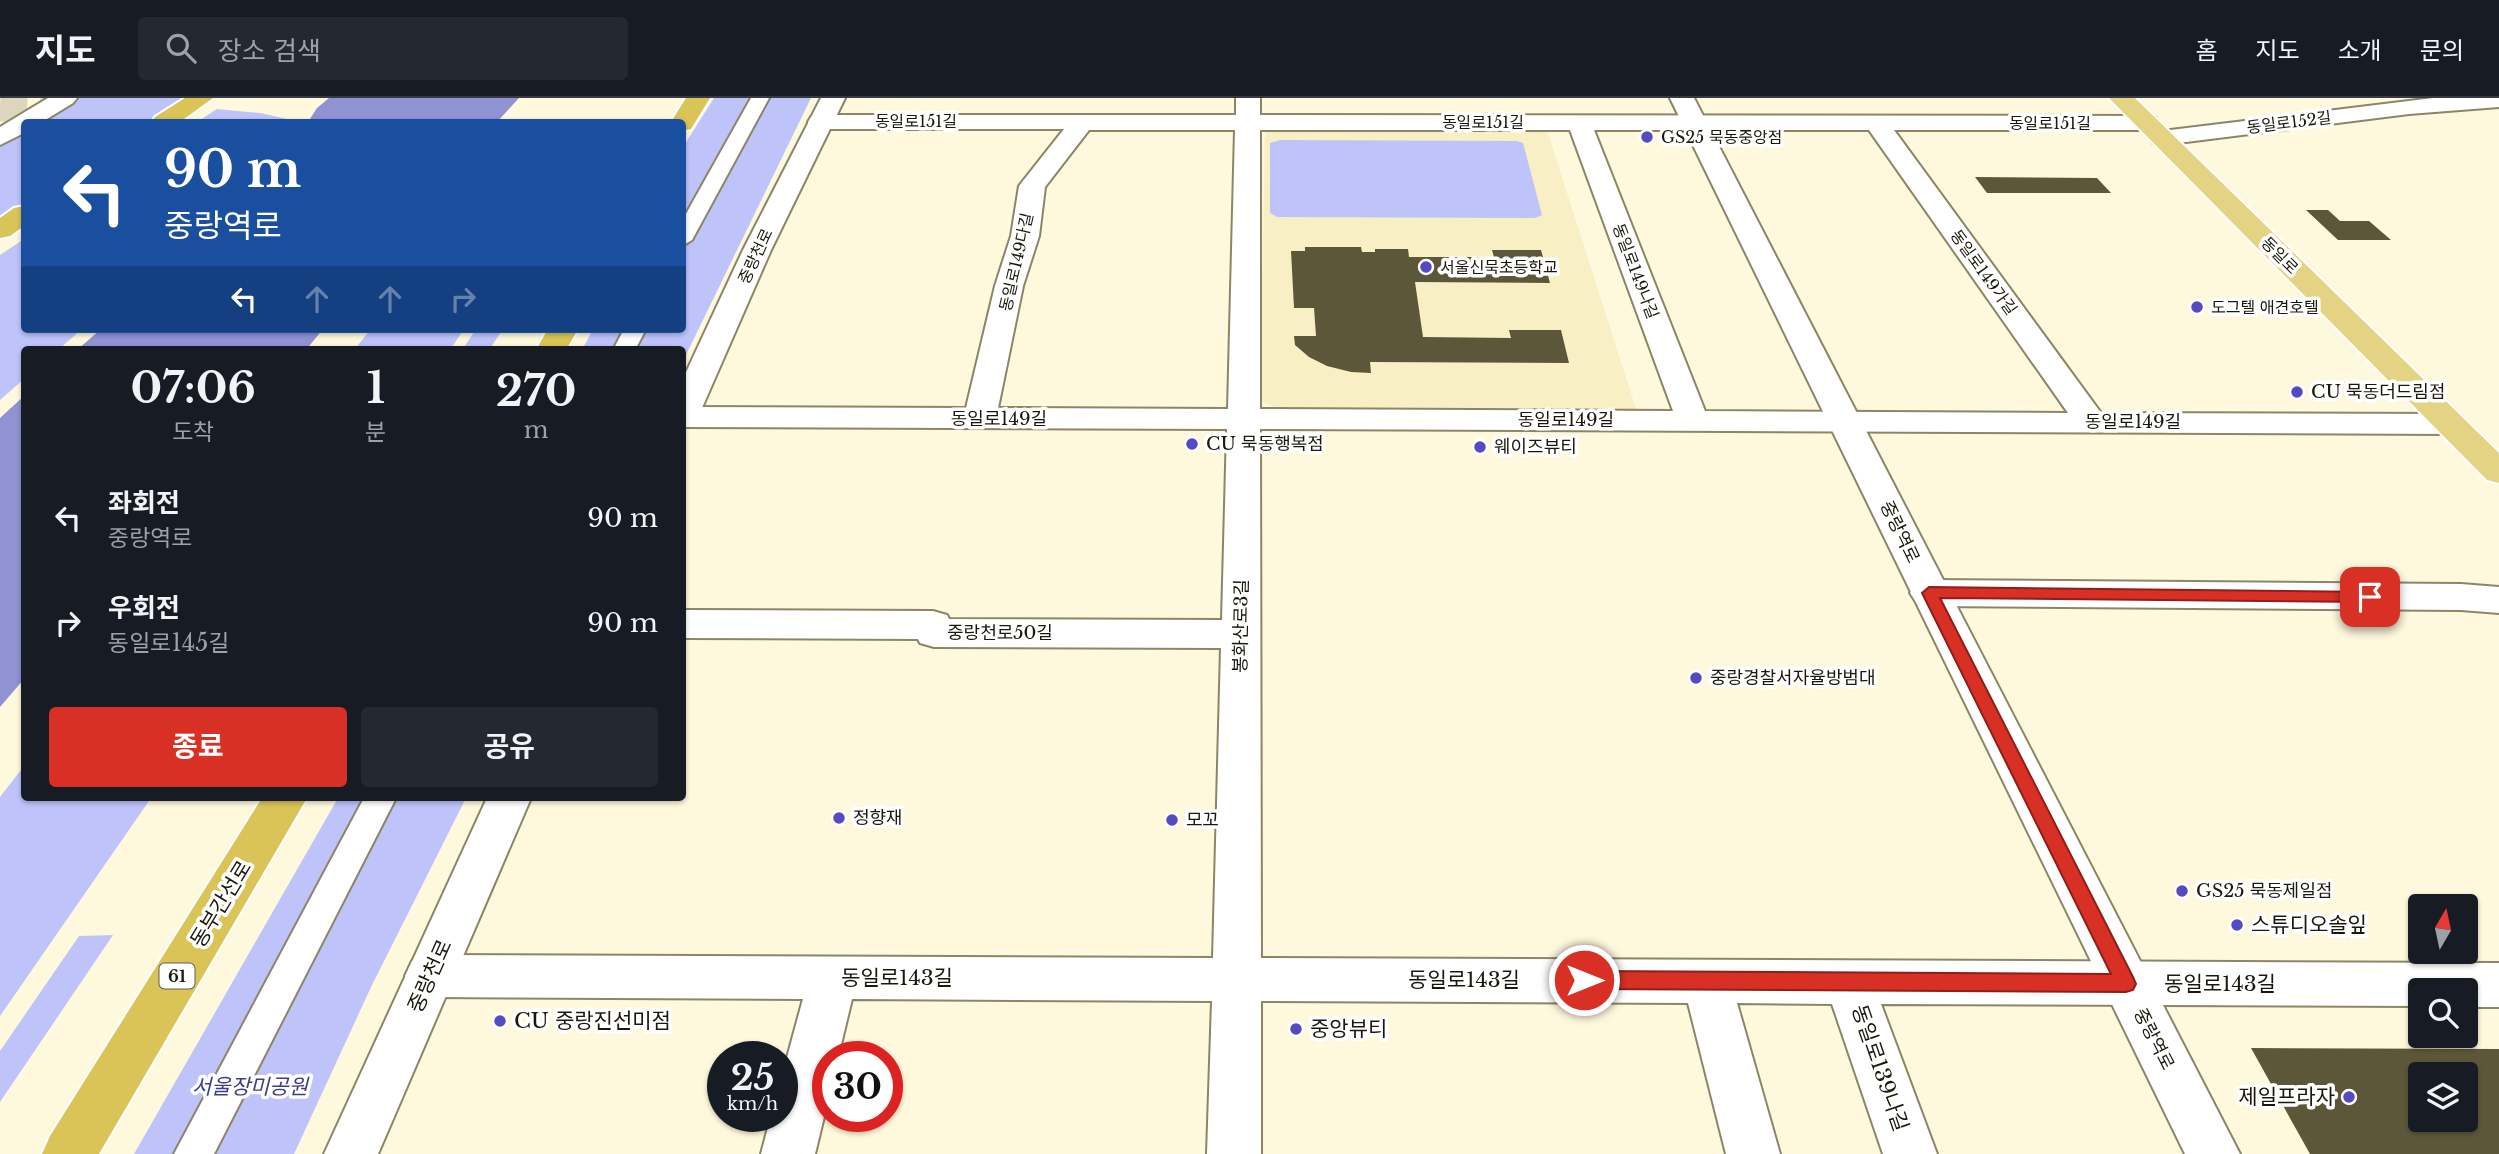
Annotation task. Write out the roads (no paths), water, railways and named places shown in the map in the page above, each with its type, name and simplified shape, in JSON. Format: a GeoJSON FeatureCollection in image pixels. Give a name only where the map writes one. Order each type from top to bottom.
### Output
{"type":"FeatureCollection","features":[{"type":"Feature","properties":{"kind":"highway"},"geometry":{"type":"LineString","coordinates":[[169,119],[201,98]]}},
{"type":"Feature","properties":{"kind":"highway"},"geometry":{"type":"LineString","coordinates":[[685,119],[698,98]]}},
{"type":"Feature","properties":{"kind":"highway"},"geometry":{"type":"LineString","coordinates":[[0,230],[21,216]]}},
{"type":"Feature","properties":{"kind":"highway","name":"동부간선로"},"geometry":{"type":"LineString","coordinates":[[69,1154],[283,801]]}},
{"type":"Feature","properties":{"kind":"main road","name":"동일로"},"geometry":{"type":"LineString","coordinates":[[2121,98],[2499,472]]}},
{"type":"Feature","properties":{"kind":"street"},"geometry":{"type":"LineString","coordinates":[[31,119],[65,98]]}},
{"type":"Feature","properties":{"kind":"street"},"geometry":{"type":"LineString","coordinates":[[686,233],[760,98]]}},
{"type":"Feature","properties":{"kind":"street"},"geometry":{"type":"LineString","coordinates":[[1891,98],[1909,122]]}},
{"type":"Feature","properties":{"kind":"street"},"geometry":{"type":"LineString","coordinates":[[1971,98],[1992,123]]}},
{"type":"Feature","properties":{"kind":"street","name":"동일로152길"},"geometry":{"type":"LineString","coordinates":[[2154,130],[2499,100]]}},
{"type":"Feature","properties":{"kind":"street","name":"동일로151길"},"geometry":{"type":"LineString","coordinates":[[826,110],[1083,121],[1248,110],[1466,110],[1579,122],[1688,110],[1876,122],[1992,123],[2154,130]]}},
{"type":"Feature","properties":{"kind":"street","name":"중랑천로"},"geometry":{"type":"LineString","coordinates":[[686,408],[757,250],[826,110]]}},
{"type":"Feature","properties":{"kind":"street","name":"봉화산로3길"},"geometry":{"type":"LineString","coordinates":[[1234,1154],[1248,110]]}},
{"type":"Feature","properties":{"kind":"street","name":"중랑역로"},"geometry":{"type":"LineString","coordinates":[[1688,110],[2213,1154]]}},
{"type":"Feature","properties":{"kind":"street","name":"동일로149다길"},"geometry":{"type":"LineString","coordinates":[[980,419],[1009,286],[1025,236],[1032,186],[1083,121]]}},
{"type":"Feature","properties":{"kind":"street","name":"동일로149나길"},"geometry":{"type":"LineString","coordinates":[[1579,122],[1693,421]]}},
{"type":"Feature","properties":{"kind":"street","name":"동일로149가길"},"geometry":{"type":"LineString","coordinates":[[1876,122],[2091,422]]}},
{"type":"Feature","properties":{"kind":"street"},"geometry":{"type":"LineString","coordinates":[[0,138],[21,125]]}},
{"type":"Feature","properties":{"kind":"street","name":"동일로149길"},"geometry":{"type":"LineString","coordinates":[[686,417],[2450,424]]}},
{"type":"Feature","properties":{"kind":"street"},"geometry":{"type":"LineString","coordinates":[[1929,593],[2461,597],[2499,600]]}},
{"type":"Feature","properties":{"kind":"street","name":"중랑천로50길"},"geometry":{"type":"LineString","coordinates":[[686,624],[933,625],[934,633],[1241,634]]}},
{"type":"Feature","properties":{"kind":"street"},"geometry":{"type":"LineString","coordinates":[[193,1154],[378,801]]}},
{"type":"Feature","properties":{"kind":"street","name":"중랑천로"},"geometry":{"type":"LineString","coordinates":[[351,1154],[508,801]]}},
{"type":"Feature","properties":{"kind":"street","name":"동일로143길"},"geometry":{"type":"LineString","coordinates":[[429,976],[2499,985]]}},
{"type":"Feature","properties":{"kind":"street"},"geometry":{"type":"LineString","coordinates":[[788,1154],[832,977]]}},
{"type":"Feature","properties":{"kind":"street"},"geometry":{"type":"LineString","coordinates":[[1707,981],[1754,1154]]}},
{"type":"Feature","properties":{"kind":"street","name":"동일로139나길"},"geometry":{"type":"LineString","coordinates":[[1849,982],[1910,1154]]}},
{"type":"Feature","properties":{"kind":"tunnel"},"geometry":{"type":"LineString","coordinates":[[0,108],[44,110]]}},
{"type":"Feature","properties":{"kind":"place","name":"GS25 묵동중앙점"},"geometry":{"type":"Point","coordinates":[1647,137]}},
{"type":"Feature","properties":{"kind":"place","name":"서울신묵초등학교"},"geometry":{"type":"Point","coordinates":[1426,267]}},
{"type":"Feature","properties":{"kind":"place","name":"도그텔 애견호텔"},"geometry":{"type":"Point","coordinates":[2197,307]}},
{"type":"Feature","properties":{"kind":"place","name":"CU 묵동더드림점"},"geometry":{"type":"Point","coordinates":[2297,392]}},
{"type":"Feature","properties":{"kind":"place","name":"CU 묵동행복점"},"geometry":{"type":"Point","coordinates":[1192,444]}},
{"type":"Feature","properties":{"kind":"place","name":"웨이즈뷰티"},"geometry":{"type":"Point","coordinates":[1480,447]}},
{"type":"Feature","properties":{"kind":"place","name":"중랑경찰서자율방범대"},"geometry":{"type":"Point","coordinates":[1696,678]}},
{"type":"Feature","properties":{"kind":"place","name":"정향재"},"geometry":{"type":"Point","coordinates":[839,818]}},
{"type":"Feature","properties":{"kind":"place","name":"모꼬"},"geometry":{"type":"Point","coordinates":[1172,820]}},
{"type":"Feature","properties":{"kind":"place","name":"GS25 묵동제일점"},"geometry":{"type":"Point","coordinates":[2182,891]}},
{"type":"Feature","properties":{"kind":"place","name":"스튜디오솔잎"},"geometry":{"type":"Point","coordinates":[2237,925]}},
{"type":"Feature","properties":{"kind":"place","name":"CU 중랑진선미점"},"geometry":{"type":"Point","coordinates":[500,1021]}},
{"type":"Feature","properties":{"kind":"place","name":"중앙뷰티"},"geometry":{"type":"Point","coordinates":[1296,1029]}},
{"type":"Feature","properties":{"kind":"place","name":"제일프라자"},"geometry":{"type":"Point","coordinates":[2349,1097]}},
{"type":"Feature","properties":{"kind":"park label","name":"서울장미공원"},"geometry":{"type":"Point","coordinates":[250,1087]}}]}
